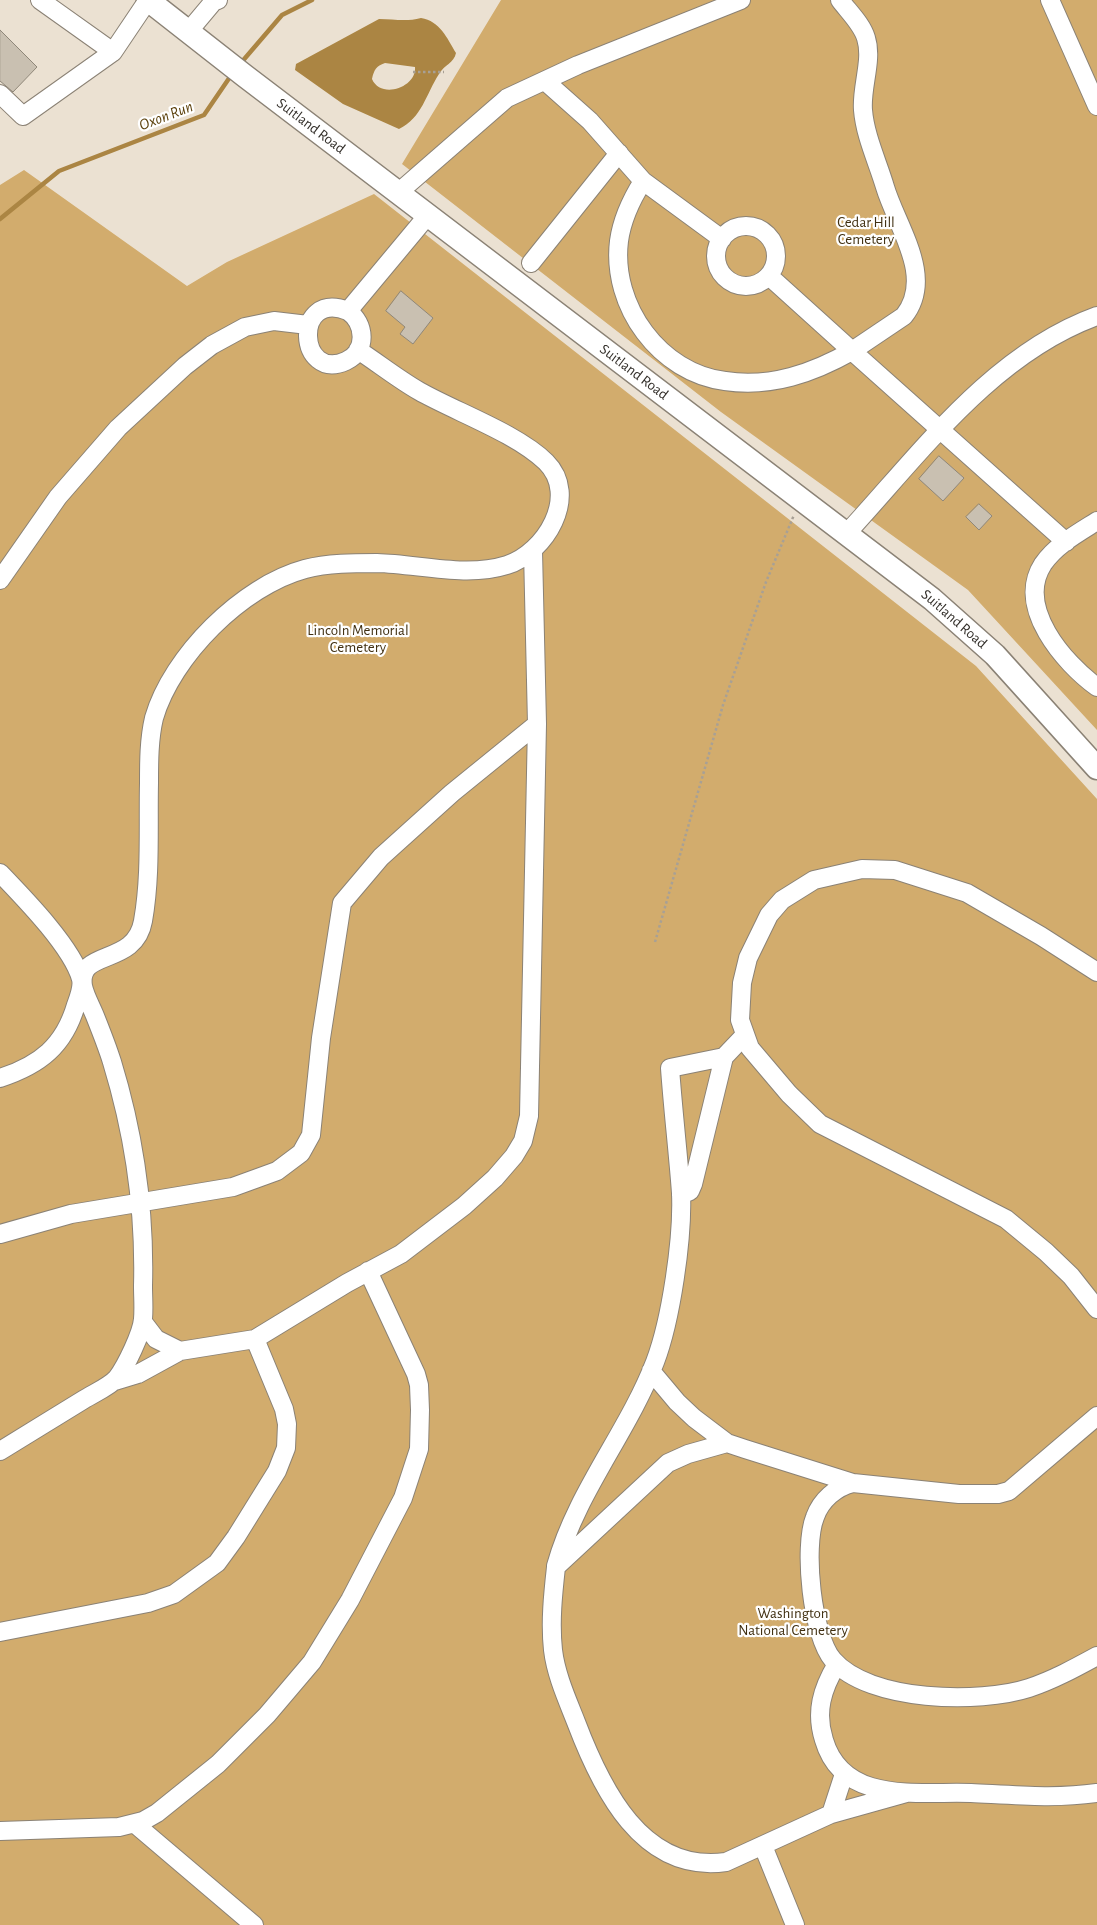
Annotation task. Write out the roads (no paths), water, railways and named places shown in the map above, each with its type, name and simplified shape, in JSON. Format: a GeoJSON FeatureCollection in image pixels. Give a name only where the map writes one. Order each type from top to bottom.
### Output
{"type":"FeatureCollection","features":[{"type":"Feature","properties":{"kind":"main road","name":"Suitland Road"},"geometry":{"type":"LineString","coordinates":[[148,0],[244,76],[932,599],[995,654],[1097,768]]}},
{"type":"Feature","properties":{"kind":"lane"},"geometry":{"type":"LineString","coordinates":[[40,0],[113,52]]}},
{"type":"Feature","properties":{"kind":"lane"},"geometry":{"type":"LineString","coordinates":[[0,94],[23,116],[113,52],[148,0]]}},
{"type":"Feature","properties":{"kind":"lane"},"geometry":{"type":"LineString","coordinates":[[188,32],[214,1],[218,0]]}},
{"type":"Feature","properties":{"kind":"lane"},"geometry":{"type":"LineString","coordinates":[[399,192],[507,98],[523,88],[545,81],[741,0]]}},
{"type":"Feature","properties":{"kind":"lane"},"geometry":{"type":"LineString","coordinates":[[642,181],[633,196],[622,226],[619,242],[620,274],[623,289],[635,319],[644,332],[666,355],[693,372],[724,381],[758,383],[792,378],[834,362],[904,316],[914,301],[916,285],[915,268],[888,198],[863,112],[867,53],[866,37],[840,0]]}},
{"type":"Feature","properties":{"kind":"lane"},"geometry":{"type":"LineString","coordinates":[[1050,0],[1097,106]]}},
{"type":"Feature","properties":{"kind":"lane"},"geometry":{"type":"LineString","coordinates":[[545,81],[590,121],[642,181],[722,239]]}},
{"type":"Feature","properties":{"kind":"lane"},"geometry":{"type":"LineString","coordinates":[[531,263],[619,153]]}},
{"type":"Feature","properties":{"kind":"lane"},"geometry":{"type":"LineString","coordinates":[[348,311],[428,215]]}},
{"type":"Feature","properties":{"kind":"lane"},"geometry":{"type":"LineString","coordinates":[[750,226],[765,233],[771,239],[776,254],[776,262],[770,276],[751,286],[740,286],[724,276],[717,261],[718,246],[727,233],[750,226]]}},
{"type":"Feature","properties":{"kind":"lane"},"geometry":{"type":"LineString","coordinates":[[770,276],[1066,542]]}},
{"type":"Feature","properties":{"kind":"lane"},"geometry":{"type":"LineString","coordinates":[[327,308],[341,308],[348,311],[358,320],[361,327],[362,340],[358,350],[345,362],[324,362],[309,348],[306,334],[308,326],[315,315],[327,308]]}},
{"type":"Feature","properties":{"kind":"lane"},"geometry":{"type":"LineString","coordinates":[[847,533],[976,392],[1026,353],[1071,326],[1097,316]]}},
{"type":"Feature","properties":{"kind":"lane"},"geometry":{"type":"LineString","coordinates":[[0,580],[58,497],[112,435],[212,344],[245,327],[274,321],[308,326]]}},
{"type":"Feature","properties":{"kind":"lane"},"geometry":{"type":"LineString","coordinates":[[0,1078],[34,1064],[53,1048],[72,1018],[86,967],[94,960],[122,952],[131,945],[141,930],[146,894],[149,760],[153,723],[174,672],[219,621],[239,603],[306,568],[330,564],[378,563],[485,569],[510,564],[533,551],[550,527],[559,506],[558,481],[546,462],[528,448],[417,390],[358,350]]}},
{"type":"Feature","properties":{"kind":"lane"},"geometry":{"type":"LineString","coordinates":[[1097,521],[1066,542],[1043,565],[1036,587],[1038,616],[1052,641],[1087,680],[1097,687]]}},
{"type":"Feature","properties":{"kind":"lane"},"geometry":{"type":"LineString","coordinates":[[0,1451],[115,1381],[138,1374],[180,1352],[255,1340],[304,1308],[401,1254],[464,1206],[495,1178],[514,1156],[528,1128],[534,934],[537,724],[533,551]]}},
{"type":"Feature","properties":{"kind":"lane"},"geometry":{"type":"LineString","coordinates":[[0,1234],[71,1214],[233,1187],[277,1170],[301,1153],[311,1135],[321,1038],[342,903],[381,857],[452,792],[537,724]]}},
{"type":"Feature","properties":{"kind":"lane"},"geometry":{"type":"LineString","coordinates":[[1097,972],[1041,936],[967,893],[895,870],[862,869],[831,875],[798,888],[782,900],[765,923],[748,958],[742,983],[740,1020],[750,1048],[769,1071],[820,1124],[1006,1219],[1046,1252],[1071,1276],[1097,1309]]}},
{"type":"Feature","properties":{"kind":"lane"},"geometry":{"type":"LineString","coordinates":[[0,873],[20,894],[74,961],[100,1028],[122,1098],[137,1173],[140,1203],[144,1262],[143,1322],[115,1381]]}},
{"type":"Feature","properties":{"kind":"lane"},"geometry":{"type":"LineString","coordinates":[[681,1195],[690,1191],[693,1184],[724,1057],[745,1035]]}},
{"type":"Feature","properties":{"kind":"lane"},"geometry":{"type":"LineString","coordinates":[[724,1057],[670,1068],[681,1195],[672,1287],[659,1350],[651,1371],[569,1527],[556,1567],[552,1610],[556,1668],[598,1774],[626,1818],[638,1833],[660,1849],[686,1862],[712,1864],[726,1862],[831,1814],[906,1793]]}},
{"type":"Feature","properties":{"kind":"lane"},"geometry":{"type":"LineString","coordinates":[[0,1831],[118,1827],[135,1824],[157,1813],[218,1764],[267,1715],[300,1678],[350,1600],[403,1498],[419,1449],[419,1385],[416,1374],[368,1271]]}},
{"type":"Feature","properties":{"kind":"lane"},"geometry":{"type":"LineString","coordinates":[[143,1322],[156,1339],[180,1352]]}},
{"type":"Feature","properties":{"kind":"lane"},"geometry":{"type":"LineString","coordinates":[[0,1632],[148,1604],[174,1594],[217,1563],[236,1538],[277,1471],[286,1448],[287,1424],[284,1410],[255,1340]]}},
{"type":"Feature","properties":{"kind":"lane"},"geometry":{"type":"LineString","coordinates":[[651,1371],[677,1402],[726,1443],[853,1483],[959,1494],[998,1494],[1009,1491],[1097,1416]]}},
{"type":"Feature","properties":{"kind":"lane"},"geometry":{"type":"LineString","coordinates":[[556,1567],[668,1463],[688,1454],[726,1443]]}},
{"type":"Feature","properties":{"kind":"lane"},"geometry":{"type":"LineString","coordinates":[[853,1483],[835,1490],[820,1507],[815,1517],[811,1538],[810,1571],[817,1621],[826,1650],[837,1664],[859,1680],[873,1686],[921,1695],[981,1696],[1027,1689],[1064,1674],[1097,1656]]}},
{"type":"Feature","properties":{"kind":"lane"},"geometry":{"type":"LineString","coordinates":[[837,1664],[826,1683],[821,1698],[820,1727],[829,1757],[844,1774],[878,1790],[906,1793],[1028,1796],[1097,1793]]}},
{"type":"Feature","properties":{"kind":"lane"},"geometry":{"type":"LineString","coordinates":[[831,1814],[844,1774]]}},
{"type":"Feature","properties":{"kind":"lane"},"geometry":{"type":"LineString","coordinates":[[135,1824],[254,1925]]}},
{"type":"Feature","properties":{"kind":"lane"},"geometry":{"type":"LineString","coordinates":[[763,1846],[795,1925]]}},
{"type":"Feature","properties":{"kind":"waterway","name":"Oxon Run"},"geometry":{"type":"LineString","coordinates":[[240,64],[282,15],[312,0]]}},
{"type":"Feature","properties":{"kind":"waterway","name":"Oxon Run"},"geometry":{"type":"LineString","coordinates":[[0,219],[59,171],[204,115],[232,74]]}},
{"type":"Feature","properties":{"kind":"park label","name":"Cedar Hill Cemetery"},"geometry":{"type":"Point","coordinates":[866,230]}},
{"type":"Feature","properties":{"kind":"park label","name":"Lincoln Memorial Cemetery"},"geometry":{"type":"Point","coordinates":[358,638]}},
{"type":"Feature","properties":{"kind":"park label","name":"Washington National Cemetery"},"geometry":{"type":"Point","coordinates":[793,1622]}}]}
